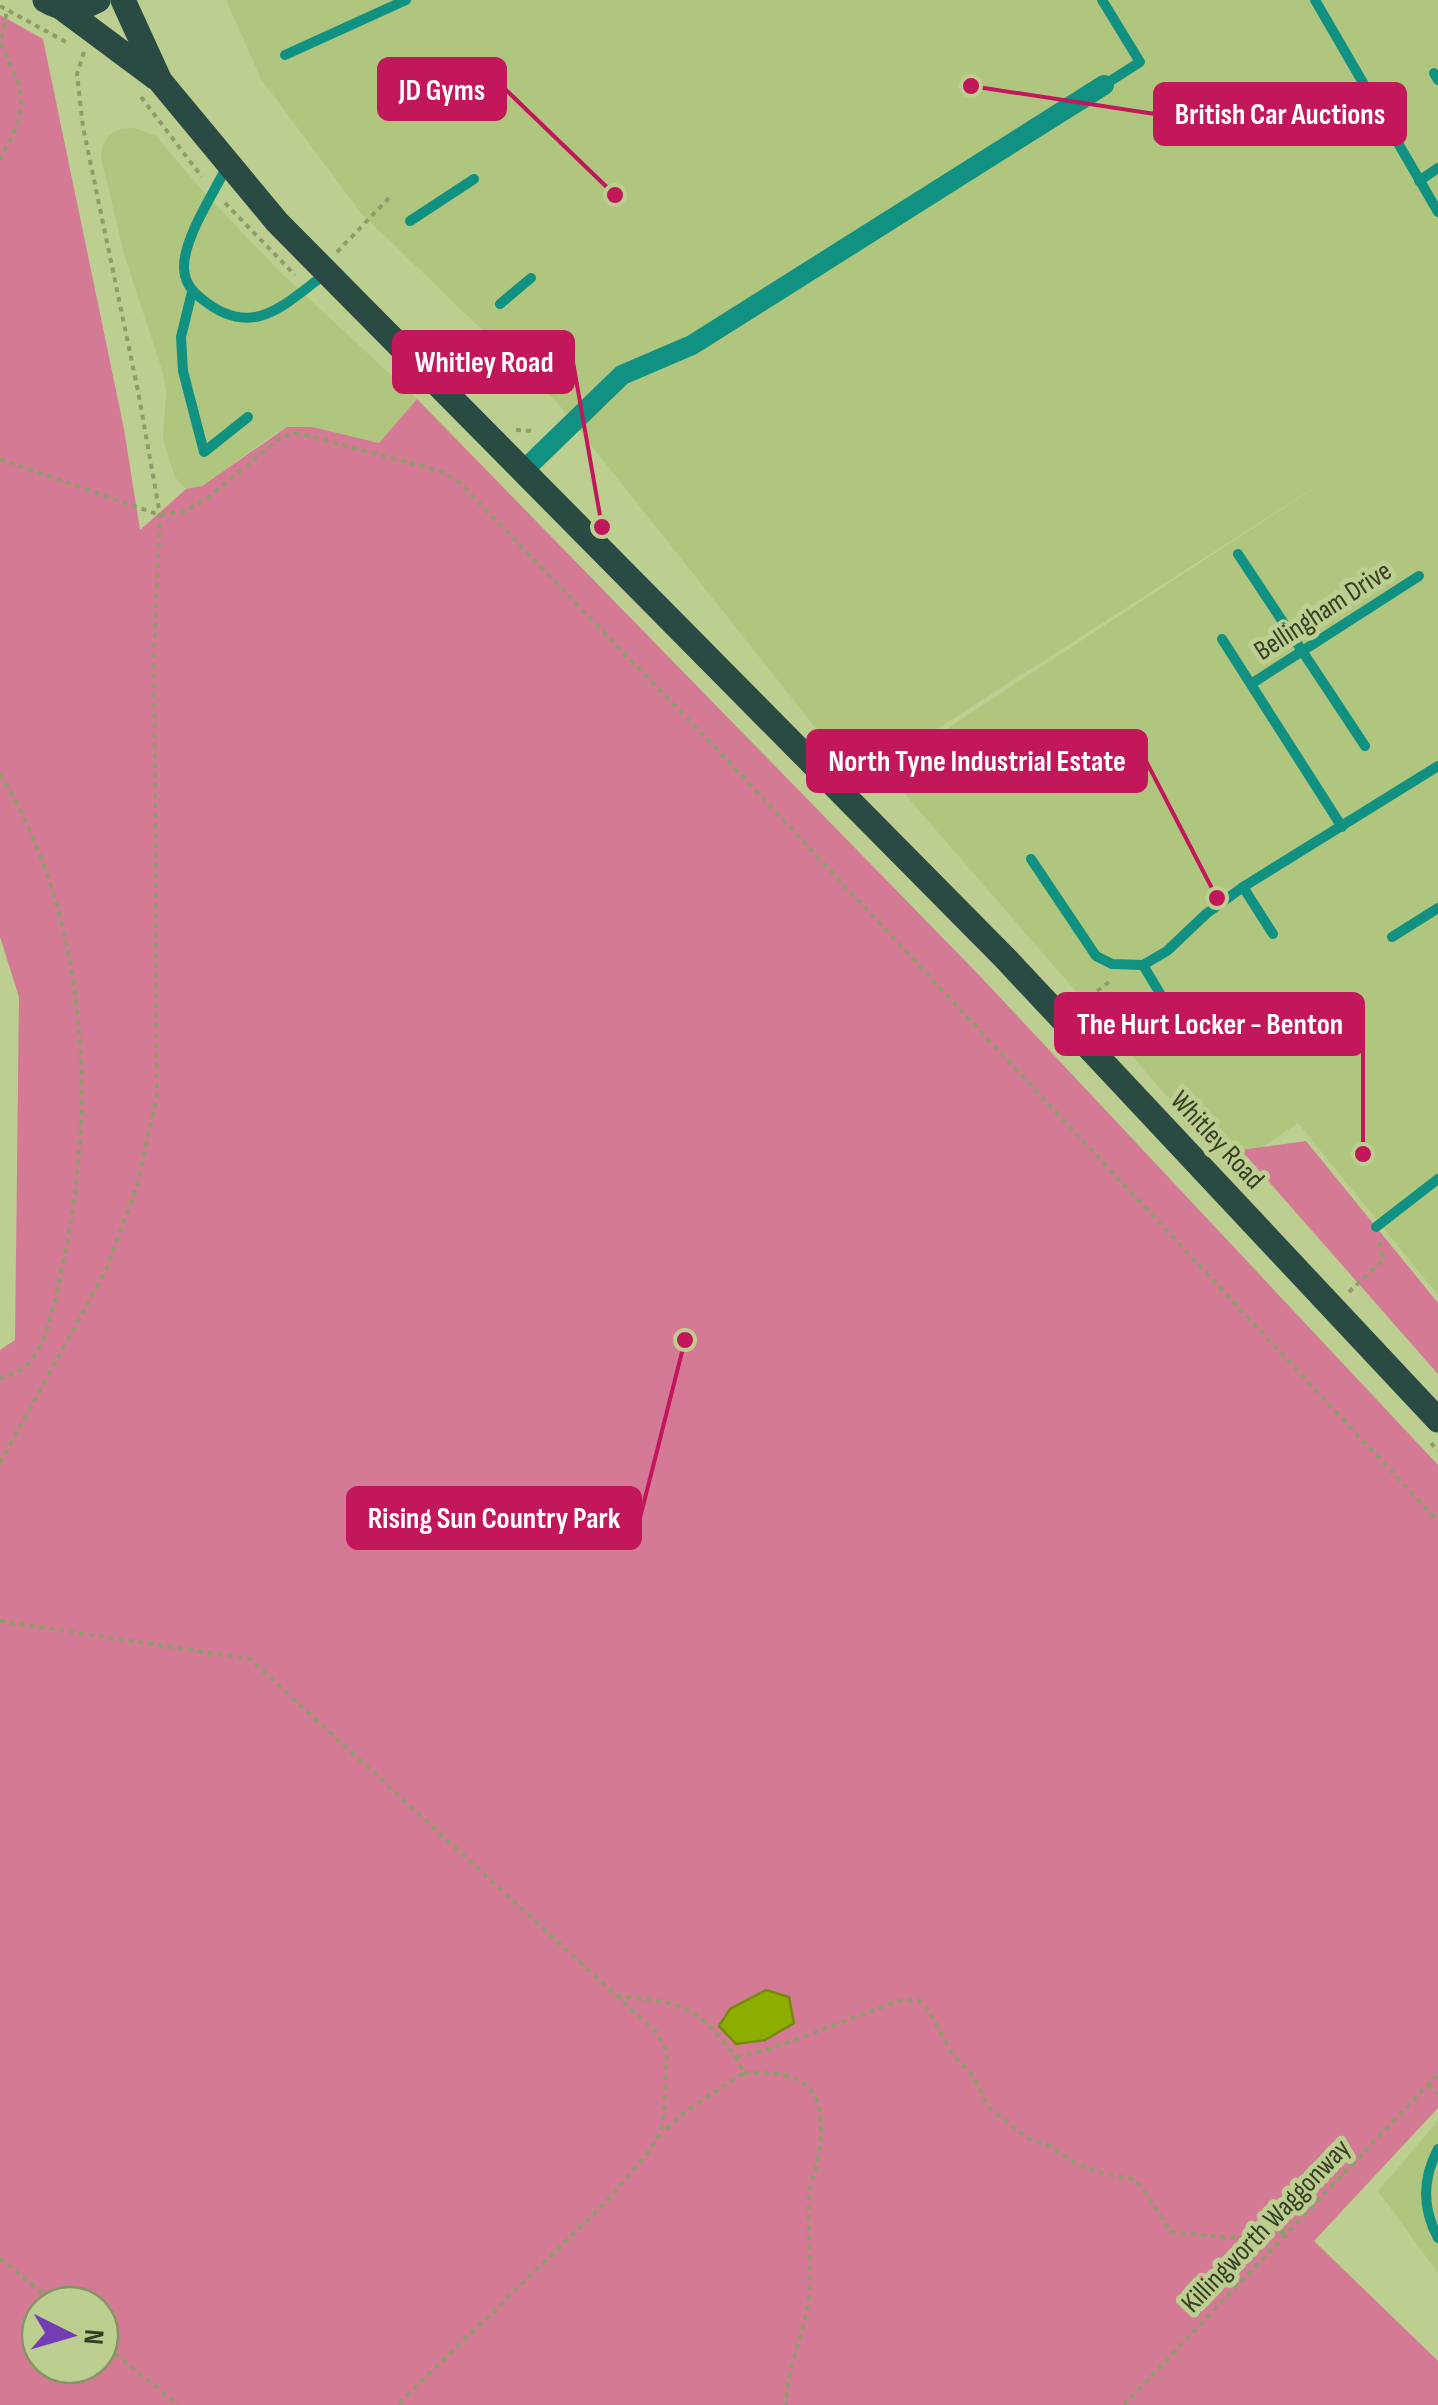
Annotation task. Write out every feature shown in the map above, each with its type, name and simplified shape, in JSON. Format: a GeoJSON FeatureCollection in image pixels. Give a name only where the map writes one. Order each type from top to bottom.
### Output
{"type":"FeatureCollection","features":[{"type":"Feature","properties":{"kind":"main road"},"geometry":{"type":"LineString","coordinates":[[53,4],[85,6],[98,0]]}},
{"type":"Feature","properties":{"kind":"main road","name":"Whitley Road"},"geometry":{"type":"LineString","coordinates":[[123,0],[160,82]]}},
{"type":"Feature","properties":{"kind":"main road","name":"Whitley Road"},"geometry":{"type":"LineString","coordinates":[[53,4],[160,82],[227,166],[1005,958],[1438,1420]]}},
{"type":"Feature","properties":{"kind":"street"},"geometry":{"type":"LineString","coordinates":[[523,471],[622,375],[692,345],[1104,85]]}},
{"type":"Feature","properties":{"kind":"lane"},"geometry":{"type":"LineString","coordinates":[[285,55],[406,0]]}},
{"type":"Feature","properties":{"kind":"lane"},"geometry":{"type":"LineString","coordinates":[[1102,0],[1140,62],[1104,85]]}},
{"type":"Feature","properties":{"kind":"lane"},"geometry":{"type":"LineString","coordinates":[[1314,0],[1438,212]]}},
{"type":"Feature","properties":{"kind":"lane"},"geometry":{"type":"LineString","coordinates":[[227,166],[185,256],[186,280],[192,292],[228,316],[250,319],[270,314],[329,266]]}},
{"type":"Feature","properties":{"kind":"lane"},"geometry":{"type":"LineString","coordinates":[[1419,181],[1438,168]]}},
{"type":"Feature","properties":{"kind":"lane"},"geometry":{"type":"LineString","coordinates":[[410,221],[474,179]]}},
{"type":"Feature","properties":{"kind":"lane"},"geometry":{"type":"LineString","coordinates":[[500,304],[531,278]]}},
{"type":"Feature","properties":{"kind":"lane"},"geometry":{"type":"LineString","coordinates":[[192,292],[181,337],[182,371],[204,452],[248,418]]}},
{"type":"Feature","properties":{"kind":"lane"},"geometry":{"type":"LineString","coordinates":[[1238,554],[1365,746]]}},
{"type":"Feature","properties":{"kind":"lane","name":"Bellingham Drive"},"geometry":{"type":"LineString","coordinates":[[1251,684],[1419,576]]}},
{"type":"Feature","properties":{"kind":"lane","name":"Bellingham Drive"},"geometry":{"type":"LineString","coordinates":[[1222,639],[1342,827]]}},
{"type":"Feature","properties":{"kind":"lane"},"geometry":{"type":"LineString","coordinates":[[1030,859],[1096,956],[1129,967],[1143,965],[1167,951],[1206,914],[1243,887],[1438,766]]}},
{"type":"Feature","properties":{"kind":"lane"},"geometry":{"type":"LineString","coordinates":[[1243,887],[1273,934]]}},
{"type":"Feature","properties":{"kind":"lane"},"geometry":{"type":"LineString","coordinates":[[1392,937],[1438,908]]}},
{"type":"Feature","properties":{"kind":"lane"},"geometry":{"type":"LineString","coordinates":[[1143,965],[1183,1032]]}},
{"type":"Feature","properties":{"kind":"lane"},"geometry":{"type":"LineString","coordinates":[[1376,1227],[1438,1179]]}},
{"type":"Feature","properties":{"kind":"lane"},"geometry":{"type":"LineString","coordinates":[[1438,2149],[1425,2187],[1426,2206],[1438,2238]]}},
{"type":"Feature","properties":{"kind":"path"},"geometry":{"type":"LineString","coordinates":[[0,6],[68,42]]}},
{"type":"Feature","properties":{"kind":"path"},"geometry":{"type":"LineString","coordinates":[[0,160],[18,124],[22,105],[20,87],[1,43],[6,10]]}},
{"type":"Feature","properties":{"kind":"path"},"geometry":{"type":"LineString","coordinates":[[0,1463],[106,1270],[137,1186],[150,1136],[157,1079],[154,652],[160,515],[82,127],[77,74],[94,32]]}},
{"type":"Feature","properties":{"kind":"path"},"geometry":{"type":"LineString","coordinates":[[329,266],[389,198]]}},
{"type":"Feature","properties":{"kind":"path"},"geometry":{"type":"LineString","coordinates":[[0,458],[160,515],[195,506],[281,438],[296,433],[443,472],[460,484],[729,762],[1438,1521]]}},
{"type":"Feature","properties":{"kind":"path"},"geometry":{"type":"LineString","coordinates":[[0,774],[31,829],[49,879],[75,997],[82,1081],[70,1227],[52,1309],[28,1364],[0,1379]]}},
{"type":"Feature","properties":{"kind":"path"},"geometry":{"type":"LineString","coordinates":[[1072,1010],[1129,967]]}},
{"type":"Feature","properties":{"kind":"path"},"geometry":{"type":"LineString","coordinates":[[1348,1292],[1382,1260],[1376,1227]]}},
{"type":"Feature","properties":{"kind":"path"},"geometry":{"type":"LineString","coordinates":[[0,1621],[250,1658],[656,2032],[667,2052],[660,2134]]}},
{"type":"Feature","properties":{"kind":"path"},"geometry":{"type":"LineString","coordinates":[[616,1996],[679,2004],[699,2013],[737,2057],[744,2073]]}},
{"type":"Feature","properties":{"kind":"path"},"geometry":{"type":"LineString","coordinates":[[737,2057],[767,2050],[898,2001],[918,2000],[928,2009],[952,2054],[973,2076],[988,2108],[1030,2139],[1050,2146],[1077,2164],[1133,2179],[1171,2232],[1234,2238],[1288,2231]]}},
{"type":"Feature","properties":{"kind":"path"},"geometry":{"type":"LineString","coordinates":[[397,2405],[607,2201],[660,2134],[687,2110],[744,2073],[779,2071],[799,2078],[813,2092],[818,2106],[820,2153],[808,2197],[811,2238],[806,2314],[786,2378],[786,2405]]}},
{"type":"Feature","properties":{"kind":"path","name":"Killingworth Waggonway"},"geometry":{"type":"LineString","coordinates":[[1124,2405],[1438,2074]]}},
{"type":"Feature","properties":{"kind":"path"},"geometry":{"type":"LineString","coordinates":[[1428,2085],[1438,2094]]}},
{"type":"Feature","properties":{"kind":"path"},"geometry":{"type":"LineString","coordinates":[[0,2258],[33,2285]]}},
{"type":"Feature","properties":{"kind":"path"},"geometry":{"type":"LineString","coordinates":[[120,2357],[178,2405]]}},
{"type":"Feature","properties":{"kind":"shaded area"},"geometry":{"type":"Polygon","coordinates":[[[226,0],[1438,0],[1438,1295],[1298,1123],[1230,1169],[884,770],[1351,464],[857,780],[556,401],[361,213],[261,79],[226,0]]]}},
{"type":"Feature","properties":{"kind":"shaded area"},"geometry":{"type":"Polygon","coordinates":[[[0,15],[43,39],[124,429],[140,530],[186,489],[202,486],[287,427],[312,427],[379,443],[417,399],[978,974],[1438,1465],[1438,2108],[1314,2241],[1438,2361],[1438,2405],[0,2405],[0,1350],[15,1340],[19,997],[0,937],[0,15]]]}},
{"type":"Feature","properties":{"kind":"shaded area"},"geometry":{"type":"Polygon","coordinates":[[[135,128],[156,136],[280,272],[417,399],[379,444],[312,427],[277,432],[202,486],[186,489],[175,477],[163,440],[163,373],[124,254],[101,157],[109,135],[135,128]]]}},
{"type":"Feature","properties":{"kind":"shaded area"},"geometry":{"type":"Polygon","coordinates":[[[1306,1141],[1438,1303],[1438,1374],[1241,1150],[1306,1141]]]}},
{"type":"Feature","properties":{"kind":"shaded area"},"geometry":{"type":"Polygon","coordinates":[[[766,1990],[789,1997],[794,2023],[765,2040],[736,2044],[719,2026],[730,2009],[766,1990]]]}},
{"type":"Feature","properties":{"kind":"shaded area"},"geometry":{"type":"Polygon","coordinates":[[[1438,2121],[1438,2273],[1378,2191],[1438,2121]]]}},
{"type":"Feature","properties":{"kind":"place","name":"British Car Auctions"},"geometry":{"type":"Point","coordinates":[971,86]}},
{"type":"Feature","properties":{"kind":"place","name":"JD Gyms"},"geometry":{"type":"Point","coordinates":[615,195]}},
{"type":"Feature","properties":{"kind":"place","name":"Whitley Road"},"geometry":{"type":"Point","coordinates":[602,527]}},
{"type":"Feature","properties":{"kind":"place","name":"North Tyne Industrial Estate"},"geometry":{"type":"Point","coordinates":[1217,898]}},
{"type":"Feature","properties":{"kind":"place","name":"The Hurt Locker - Benton"},"geometry":{"type":"Point","coordinates":[1363,1154]}},
{"type":"Feature","properties":{"kind":"place","name":"Rising Sun Country Park"},"geometry":{"type":"Point","coordinates":[685,1340]}}]}
